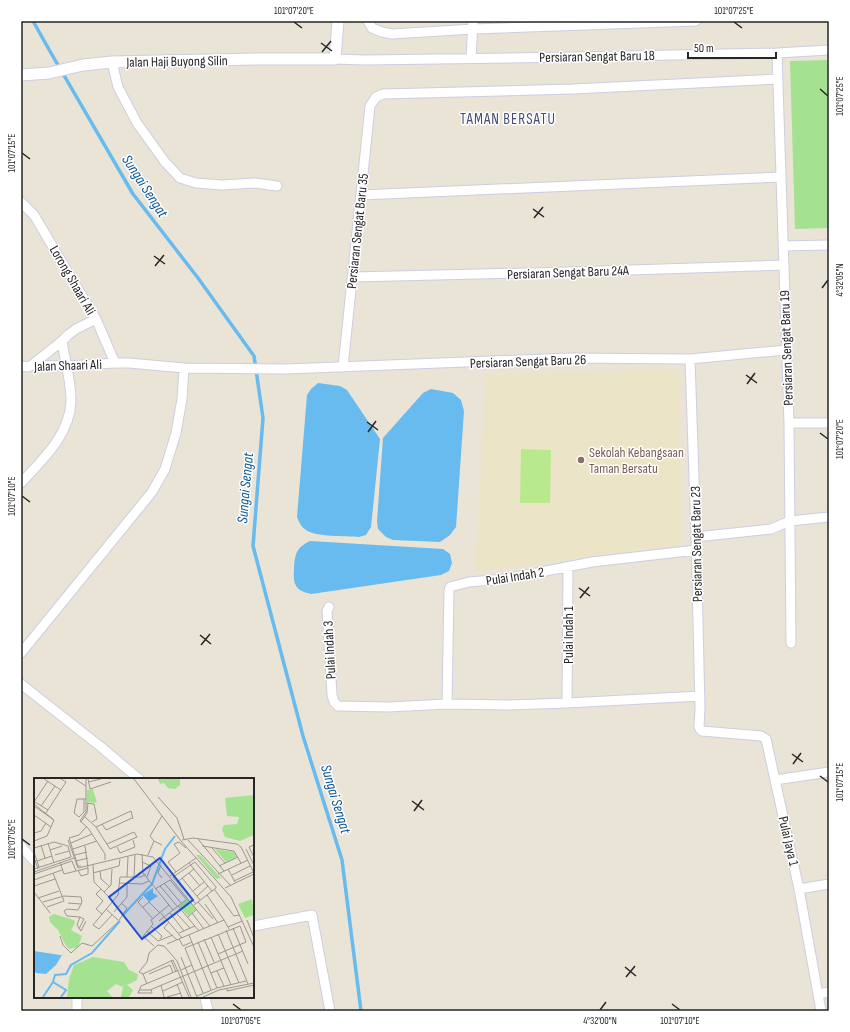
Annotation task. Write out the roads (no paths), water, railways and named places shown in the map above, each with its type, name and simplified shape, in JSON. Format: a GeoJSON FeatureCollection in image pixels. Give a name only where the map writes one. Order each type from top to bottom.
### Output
{"type":"FeatureCollection","features":[{"type":"Feature","properties":{"kind":"street"},"geometry":{"type":"LineString","coordinates":[[335,59],[338,21]]}},
{"type":"Feature","properties":{"kind":"street"},"geometry":{"type":"LineString","coordinates":[[370,24],[382,32],[392,34],[473,25],[696,21]]}},
{"type":"Feature","properties":{"kind":"street"},"geometry":{"type":"LineString","coordinates":[[471,59],[473,25]]}},
{"type":"Feature","properties":{"kind":"street","name":"Persiaran Sengat Baru 18"},"geometry":{"type":"LineString","coordinates":[[335,59],[471,59],[829,50]]}},
{"type":"Feature","properties":{"kind":"street","name":"Persiaran Sengat Baru 19"},"geometry":{"type":"LineString","coordinates":[[777,52],[789,423],[791,643]]}},
{"type":"Feature","properties":{"kind":"street","name":"Jalan Haji Buyong Silin"},"geometry":{"type":"LineString","coordinates":[[21,75],[48,73],[83,65],[112,62],[335,59]]}},
{"type":"Feature","properties":{"kind":"street"},"geometry":{"type":"LineString","coordinates":[[112,62],[118,87],[137,123],[165,162],[180,178],[196,184],[222,185],[255,183],[278,186]]}},
{"type":"Feature","properties":{"kind":"street","name":"Persiaran Sengat Baru 35"},"geometry":{"type":"LineString","coordinates":[[343,367],[370,106],[376,97],[383,94],[573,89],[778,79]]}},
{"type":"Feature","properties":{"kind":"street"},"geometry":{"type":"LineString","coordinates":[[361,195],[781,178]]}},
{"type":"Feature","properties":{"kind":"street","name":"Lorong Shaari Ali"},"geometry":{"type":"LineString","coordinates":[[21,202],[34,215],[96,319],[115,363]]}},
{"type":"Feature","properties":{"kind":"street"},"geometry":{"type":"LineString","coordinates":[[783,246],[829,245]]}},
{"type":"Feature","properties":{"kind":"street","name":"Persiaran Sengat Baru 24A"},"geometry":{"type":"LineString","coordinates":[[353,277],[576,272],[784,265]]}},
{"type":"Feature","properties":{"kind":"street"},"geometry":{"type":"LineString","coordinates":[[32,365],[76,329],[96,319]]}},
{"type":"Feature","properties":{"kind":"street"},"geometry":{"type":"LineString","coordinates":[[21,484],[52,449],[67,421],[71,401],[62,341]]}},
{"type":"Feature","properties":{"kind":"street","name":"Persiaran Sengat Baru 26"},"geometry":{"type":"LineString","coordinates":[[184,368],[269,369],[570,358],[690,358],[786,350]]}},
{"type":"Feature","properties":{"kind":"street","name":"Persiaran Sengat Baru 23"},"geometry":{"type":"LineString","coordinates":[[690,358],[700,729]]}},
{"type":"Feature","properties":{"kind":"street","name":"Jalan Shaari Ali"},"geometry":{"type":"LineString","coordinates":[[21,366],[66,366],[115,363],[184,368]]}},
{"type":"Feature","properties":{"kind":"street"},"geometry":{"type":"LineString","coordinates":[[21,653],[152,492],[165,469],[176,432],[182,399],[184,368]]}},
{"type":"Feature","properties":{"kind":"street"},"geometry":{"type":"LineString","coordinates":[[789,423],[829,423]]}},
{"type":"Feature","properties":{"kind":"street"},"geometry":{"type":"LineString","coordinates":[[696,537],[771,529],[790,521],[829,517]]}},
{"type":"Feature","properties":{"kind":"street","name":"Pulai Indah 2"},"geometry":{"type":"LineString","coordinates":[[447,704],[448,591],[450,587],[469,582],[504,579],[607,560],[696,550]]}},
{"type":"Feature","properties":{"kind":"street","name":"Pulai Indah 1"},"geometry":{"type":"LineString","coordinates":[[567,703],[568,567]]}},
{"type":"Feature","properties":{"kind":"street","name":"Pulai Indah 3"},"geometry":{"type":"LineString","coordinates":[[329,607],[327,611],[332,695],[334,702],[338,706],[389,707],[447,704]]}},
{"type":"Feature","properties":{"kind":"street"},"geometry":{"type":"LineString","coordinates":[[21,684],[138,778]]}},
{"type":"Feature","properties":{"kind":"street"},"geometry":{"type":"LineString","coordinates":[[447,704],[509,705],[700,696]]}},
{"type":"Feature","properties":{"kind":"street","name":"Pulai Jaya 1"},"geometry":{"type":"LineString","coordinates":[[700,729],[702,731],[713,733],[758,736],[763,737],[767,742],[799,889],[821,1011]]}},
{"type":"Feature","properties":{"kind":"street"},"geometry":{"type":"LineString","coordinates":[[775,780],[829,772]]}},
{"type":"Feature","properties":{"kind":"street"},"geometry":{"type":"LineString","coordinates":[[21,846],[34,861]]}},
{"type":"Feature","properties":{"kind":"street"},"geometry":{"type":"LineString","coordinates":[[799,889],[829,884]]}},
{"type":"Feature","properties":{"kind":"street"},"geometry":{"type":"LineString","coordinates":[[254,926],[312,915],[330,1011]]}},
{"type":"Feature","properties":{"kind":"street"},"geometry":{"type":"LineString","coordinates":[[818,994],[829,992]]}},
{"type":"Feature","properties":{"kind":"street"},"geometry":{"type":"LineString","coordinates":[[77,998],[77,1011]]}},
{"type":"Feature","properties":{"kind":"street"},"geometry":{"type":"LineString","coordinates":[[205,998],[208,1011]]}},
{"type":"Feature","properties":{"kind":"water"},"geometry":{"type":"Polygon","coordinates":[[[318,383],[340,386],[347,390],[380,439],[371,527],[366,535],[359,537],[316,534],[304,529],[297,517],[307,395],[318,383]]]}},
{"type":"Feature","properties":{"kind":"water"},"geometry":{"type":"Polygon","coordinates":[[[431,389],[453,393],[461,400],[464,411],[456,527],[450,535],[440,542],[393,540],[386,537],[378,529],[377,521],[383,438],[423,393],[431,389]]]}},
{"type":"Feature","properties":{"kind":"water"},"geometry":{"type":"Polygon","coordinates":[[[310,541],[443,549],[450,554],[452,563],[449,571],[441,575],[311,594],[298,589],[294,579],[295,559],[297,552],[302,546],[310,541]]]}},
{"type":"Feature","properties":{"kind":"waterway","name":"Sungai Sengat"},"geometry":{"type":"LineString","coordinates":[[33,21],[133,194],[198,278],[254,356],[263,418],[253,546],[303,736],[342,860],[361,1011]]}},
{"type":"Feature","properties":{"kind":"place","name":"Sekolah Kebangsaan Taman Bersatu"},"geometry":{"type":"Point","coordinates":[581,460]}},
{"type":"Feature","properties":{"kind":"district","name":"TAMAN BERSATU"},"geometry":{"type":"Point","coordinates":[508,119]}}]}
